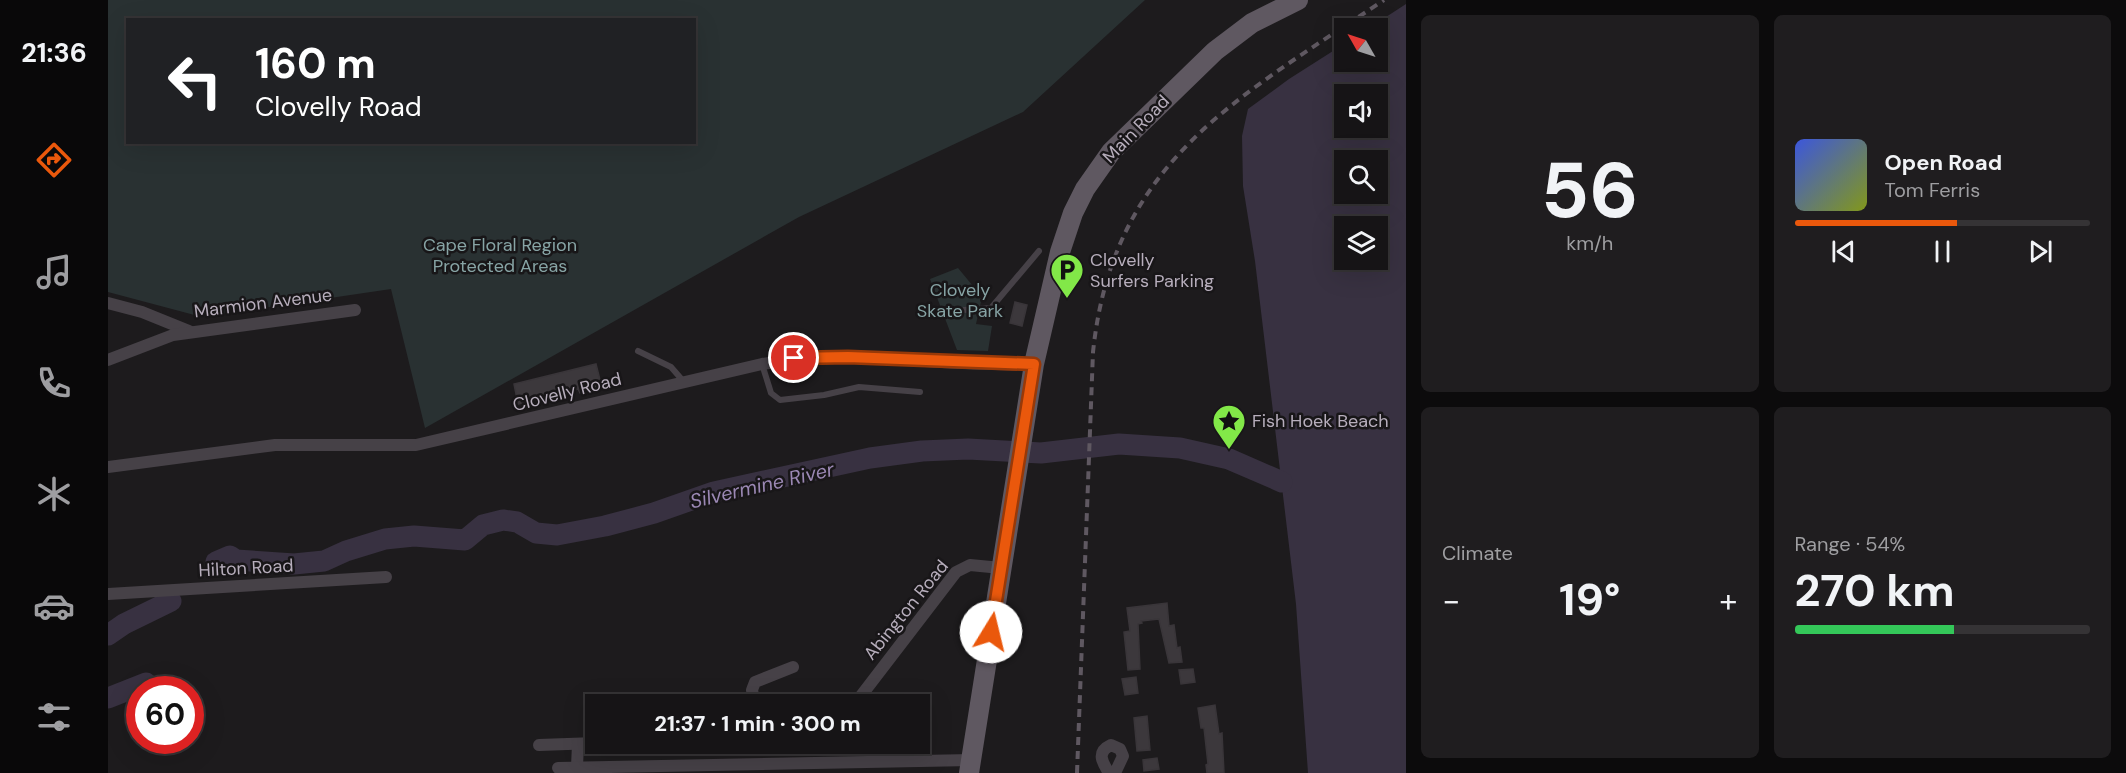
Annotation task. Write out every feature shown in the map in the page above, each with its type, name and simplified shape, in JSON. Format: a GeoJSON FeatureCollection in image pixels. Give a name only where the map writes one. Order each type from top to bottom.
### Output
{"type":"FeatureCollection","features":[{"type":"Feature","properties":{"kind":"main road","name":"Main Road"},"geometry":{"type":"LineString","coordinates":[[971,766],[1016,465],[1034,364],[1067,228],[1085,189],[1098,169],[1131,131],[1232,36],[1265,15],[1298,0]]}},
{"type":"Feature","properties":{"kind":"street","name":"Marmion Avenue"},"geometry":{"type":"LineString","coordinates":[[108,303],[142,312],[189,332],[355,310]]}},
{"type":"Feature","properties":{"kind":"street"},"geometry":{"type":"LineString","coordinates":[[108,360],[170,335],[189,332]]}},
{"type":"Feature","properties":{"kind":"street","name":"Clovelly Road"},"geometry":{"type":"LineString","coordinates":[[108,467],[275,445],[416,445],[762,364],[807,357],[1034,364]]}},
{"type":"Feature","properties":{"kind":"street","name":"Abington Road"},"geometry":{"type":"LineString","coordinates":[[862,694],[956,572],[970,565],[1001,568]]}},
{"type":"Feature","properties":{"kind":"street","name":"Hilton Road"},"geometry":{"type":"LineString","coordinates":[[108,594],[386,578]]}},
{"type":"Feature","properties":{"kind":"street"},"geometry":{"type":"LineString","coordinates":[[753,694],[755,682],[793,667]]}},
{"type":"Feature","properties":{"kind":"street"},"geometry":{"type":"LineString","coordinates":[[577,767],[578,744]]}},
{"type":"Feature","properties":{"kind":"street"},"geometry":{"type":"LineString","coordinates":[[539,745],[585,744]]}},
{"type":"Feature","properties":{"kind":"street"},"geometry":{"type":"LineString","coordinates":[[1109,773],[1101,755],[1105,748],[1111,745],[1120,749],[1123,756],[1114,773]]}},
{"type":"Feature","properties":{"kind":"street"},"geometry":{"type":"LineString","coordinates":[[558,768],[971,766]]}},
{"type":"Feature","properties":{"kind":"lane"},"geometry":{"type":"LineString","coordinates":[[964,310],[991,308],[1039,251]]}},
{"type":"Feature","properties":{"kind":"lane"},"geometry":{"type":"LineString","coordinates":[[638,351],[672,367],[685,382]]}},
{"type":"Feature","properties":{"kind":"lane"},"geometry":{"type":"LineString","coordinates":[[762,364],[771,393],[780,400],[824,395],[859,387],[920,392]]}},
{"type":"Feature","properties":{"kind":"green space","name":"Cape Floral Region Protected Areas"},"geometry":{"type":"Polygon","coordinates":[[[108,0],[1145,0],[1023,112],[799,217],[425,428],[391,289],[202,317],[108,292],[108,0]]]}},
{"type":"Feature","properties":{"kind":"green space","name":"Clovely Skate Park"},"geometry":{"type":"Polygon","coordinates":[[[958,268],[982,297],[976,324],[992,326],[988,351],[957,350],[930,279],[958,268]]]}},
{"type":"Feature","properties":{"kind":"shaded area"},"geometry":{"type":"Polygon","coordinates":[[[1406,4],[1406,773],[1308,773],[1296,604],[1255,261],[1243,186],[1242,136],[1248,109],[1334,50],[1334,72],[1388,72],[1388,18],[1384,18],[1406,4]]]}},
{"type":"Feature","properties":{"kind":"building"},"geometry":{"type":"Polygon","coordinates":[[[1015,302],[1027,305],[1022,326],[1010,323],[1015,302]]]}},
{"type":"Feature","properties":{"kind":"building"},"geometry":{"type":"Polygon","coordinates":[[[596,364],[602,388],[580,393],[578,389],[518,404],[514,384],[596,364]]]}},
{"type":"Feature","properties":{"kind":"building"},"geometry":{"type":"Polygon","coordinates":[[[1167,603],[1169,626],[1174,625],[1177,648],[1180,647],[1182,662],[1169,663],[1159,619],[1141,621],[1142,623],[1138,624],[1140,669],[1128,670],[1124,632],[1130,631],[1127,608],[1167,603]]]}},
{"type":"Feature","properties":{"kind":"building"},"geometry":{"type":"Polygon","coordinates":[[[1193,669],[1195,682],[1181,684],[1179,670],[1193,669]]]}},
{"type":"Feature","properties":{"kind":"building"},"geometry":{"type":"Polygon","coordinates":[[[1136,677],[1138,693],[1125,695],[1122,679],[1136,677]]]}},
{"type":"Feature","properties":{"kind":"building"},"geometry":{"type":"Polygon","coordinates":[[[1215,705],[1219,734],[1222,733],[1224,773],[1207,773],[1204,728],[1201,728],[1198,708],[1215,705]]]}},
{"type":"Feature","properties":{"kind":"building"},"geometry":{"type":"Polygon","coordinates":[[[1147,716],[1150,750],[1137,751],[1134,718],[1147,716]]]}},
{"type":"Feature","properties":{"kind":"building"},"geometry":{"type":"Polygon","coordinates":[[[1157,758],[1159,769],[1144,771],[1143,760],[1157,758]]]}},
{"type":"Feature","properties":{"kind":"waterway","name":"Silvermine River"},"geometry":{"type":"LineString","coordinates":[[216,562],[230,556],[236,560],[294,564],[324,561],[346,551],[385,539],[414,536],[465,540],[483,525],[503,520],[517,522],[536,533],[557,535],[605,526],[654,513],[714,492],[870,458],[922,451],[968,449],[1041,453],[1119,444],[1180,448],[1229,459],[1282,482]]}},
{"type":"Feature","properties":{"kind":"waterway","name":"Silvermine River"},"geometry":{"type":"LineString","coordinates":[[108,635],[124,624],[171,601]]}},
{"type":"Feature","properties":{"kind":"waterway"},"geometry":{"type":"LineString","coordinates":[[108,698],[126,691]]}},
{"type":"Feature","properties":{"kind":"railway"},"geometry":{"type":"LineString","coordinates":[[1077,773],[1093,352],[1105,286],[1127,230],[1156,182],[1192,140],[1234,103],[1384,0]]}},
{"type":"Feature","properties":{"kind":"place","name":"Clovelly Surfers Parking"},"geometry":{"type":"Point","coordinates":[1067,299]}},
{"type":"Feature","properties":{"kind":"place","name":"Fish Hoek Beach"},"geometry":{"type":"Point","coordinates":[1229,450]}},
{"type":"Feature","properties":{"kind":"route"},"geometry":{"type":"LineString","coordinates":[[794,358],[848,357],[1034,364],[991,632]]}}]}
